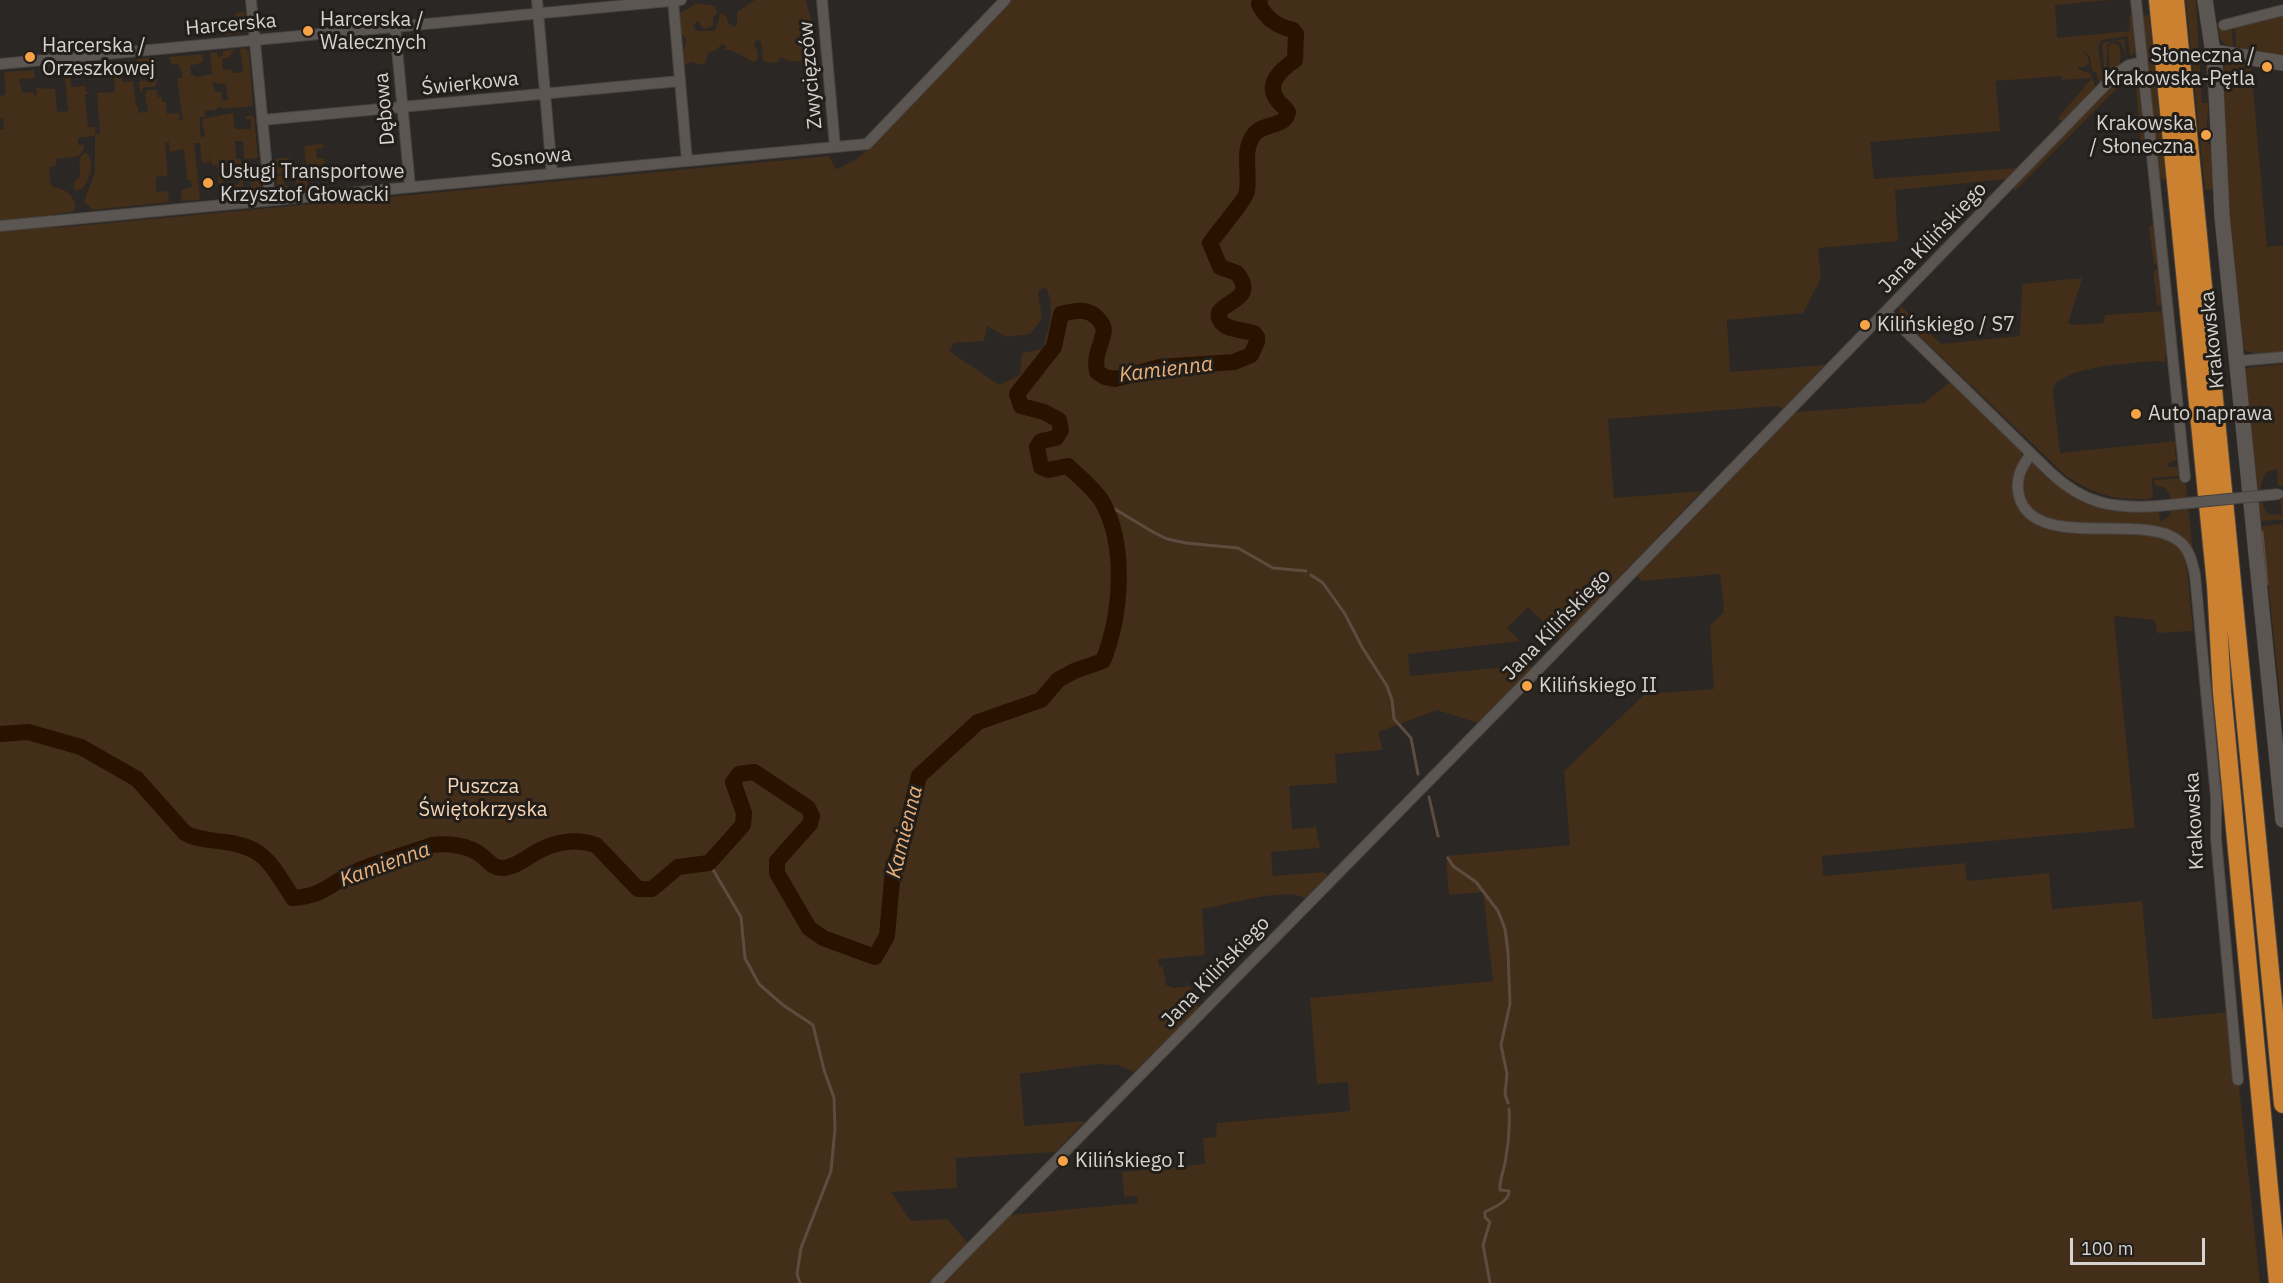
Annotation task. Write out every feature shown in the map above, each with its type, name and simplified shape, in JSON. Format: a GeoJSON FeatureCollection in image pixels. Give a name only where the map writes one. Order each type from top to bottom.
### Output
{"type":"FeatureCollection","features":[{"type":"Feature","properties":{"kind":"highway"},"geometry":{"type":"LineString","coordinates":[[2158,0],[2216,585],[2222,692],[2278,1283]]}},
{"type":"Feature","properties":{"kind":"highway"},"geometry":{"type":"LineString","coordinates":[[2175,0],[2283,1104]]}},
{"type":"Feature","properties":{"kind":"street"},"geometry":{"type":"LineString","coordinates":[[251,0],[270,200]]}},
{"type":"Feature","properties":{"kind":"street"},"geometry":{"type":"LineString","coordinates":[[537,0],[552,174]]}},
{"type":"Feature","properties":{"kind":"street"},"geometry":{"type":"LineString","coordinates":[[673,0],[687,161]]}},
{"type":"Feature","properties":{"kind":"street","name":"Harcerska"},"geometry":{"type":"LineString","coordinates":[[0,64],[681,0]]}},
{"type":"Feature","properties":{"kind":"street","name":"Zwycięzców"},"geometry":{"type":"LineString","coordinates":[[822,0],[835,147]]}},
{"type":"Feature","properties":{"kind":"street","name":"Sosnowa"},"geometry":{"type":"LineString","coordinates":[[0,226],[867,144],[1005,0]]}},
{"type":"Feature","properties":{"kind":"street"},"geometry":{"type":"LineString","coordinates":[[2136,0],[2185,477]]}},
{"type":"Feature","properties":{"kind":"street","name":"Krakowska"},"geometry":{"type":"LineString","coordinates":[[2205,0],[2214,51],[2222,211],[2283,820]]}},
{"type":"Feature","properties":{"kind":"street"},"geometry":{"type":"LineString","coordinates":[[2224,25],[2283,10]]}},
{"type":"Feature","properties":{"kind":"street","name":"Dębowa"},"geometry":{"type":"LineString","coordinates":[[396,27],[410,187]]}},
{"type":"Feature","properties":{"kind":"street"},"geometry":{"type":"LineString","coordinates":[[2214,51],[2283,63]]}},
{"type":"Feature","properties":{"kind":"street","name":"Jana Kilińskiego"},"geometry":{"type":"LineString","coordinates":[[936,1283],[2117,73],[2129,65],[2142,62]]}},
{"type":"Feature","properties":{"kind":"street","name":"Świerkowa"},"geometry":{"type":"LineString","coordinates":[[262,120],[680,81]]}},
{"type":"Feature","properties":{"kind":"street"},"geometry":{"type":"LineString","coordinates":[[1886,312],[2062,483],[2091,500],[2125,507],[2158,506],[2281,493]]}},
{"type":"Feature","properties":{"kind":"street"},"geometry":{"type":"LineString","coordinates":[[2237,361],[2283,357]]}},
{"type":"Feature","properties":{"kind":"street","name":"Krakowska"},"geometry":{"type":"LineString","coordinates":[[2031,454],[2021,468],[2018,482],[2022,504],[2032,517],[2056,525],[2163,533],[2179,540],[2188,550],[2192,560],[2216,797],[2216,838],[2238,1080]]}},
{"type":"Feature","properties":{"kind":"green space"},"geometry":{"type":"Polygon","coordinates":[[[755,0],[806,0],[815,34],[802,55],[803,60],[792,62],[781,57],[778,62],[767,63],[763,60],[761,42],[757,39],[754,45],[758,59],[753,62],[733,51],[724,49],[726,46],[722,44],[716,50],[708,53],[706,62],[701,65],[692,62],[682,65],[686,39],[679,30],[679,14],[697,3],[715,6],[717,13],[713,18],[713,25],[706,29],[701,27],[698,20],[693,26],[696,31],[714,31],[722,13],[727,17],[728,23],[735,27],[737,12],[755,0]]]}},
{"type":"Feature","properties":{"kind":"green space","name":"Puszcza Świętokrzyska"},"geometry":{"type":"Polygon","coordinates":[[[1011,0],[2111,0],[2055,5],[2057,38],[2130,31],[2129,16],[2132,16],[2134,54],[2130,56],[2128,36],[2101,40],[2098,48],[2102,72],[2106,74],[2110,71],[2108,49],[2111,44],[2120,47],[2121,55],[2117,69],[2100,86],[2096,72],[2092,71],[2090,56],[2083,51],[2089,63],[2078,69],[2091,74],[2096,90],[2064,124],[2058,118],[2092,78],[2062,80],[2061,76],[1996,81],[2000,131],[1870,142],[1874,179],[2018,168],[2008,179],[1895,190],[1898,241],[1818,248],[1821,278],[1803,313],[1727,320],[1730,372],[1825,365],[1783,409],[1777,406],[1608,419],[1614,498],[1702,491],[1560,639],[1528,607],[1507,628],[1520,641],[1408,654],[1410,676],[1528,665],[1532,667],[1478,723],[1437,710],[1378,732],[1383,750],[1335,754],[1337,783],[1289,786],[1292,829],[1316,827],[1320,848],[1271,852],[1273,876],[1323,872],[1330,876],[1307,899],[1298,896],[1272,895],[1202,909],[1205,955],[1158,959],[1159,967],[1163,967],[1166,985],[1174,988],[1189,986],[1198,996],[1198,1010],[1134,1072],[1118,1065],[1097,1064],[1020,1074],[1024,1126],[1085,1121],[1055,1152],[956,1158],[957,1188],[891,1192],[911,1221],[947,1219],[973,1249],[1010,1215],[1138,1203],[1137,1196],[1124,1197],[1122,1172],[1205,1164],[1203,1138],[1216,1137],[1217,1123],[1350,1111],[1348,1082],[1317,1084],[1310,998],[1493,981],[1483,892],[1449,895],[1446,856],[1570,845],[1564,771],[1645,694],[1714,689],[1710,626],[1724,612],[1720,574],[1642,581],[1637,576],[1795,412],[1924,403],[1951,381],[2021,451],[2022,458],[2015,475],[2031,520],[2041,526],[2114,531],[2171,539],[2186,554],[2183,556],[2186,560],[2193,631],[2157,633],[2155,620],[2116,616],[2114,618],[2135,828],[1822,856],[1823,876],[1965,863],[1967,881],[2049,873],[2052,909],[2142,901],[2153,1019],[2231,1012],[2260,1283],[0,1283],[0,130],[4,129],[3,118],[0,118],[0,97],[6,94],[4,72],[34,70],[35,78],[19,79],[22,93],[33,92],[37,95],[36,88],[55,89],[57,112],[68,111],[64,65],[83,63],[84,72],[70,74],[71,87],[85,86],[86,92],[91,92],[85,95],[88,127],[95,127],[95,134],[100,134],[97,93],[115,92],[113,67],[119,65],[119,62],[132,60],[133,69],[120,70],[122,82],[133,81],[138,113],[148,111],[145,95],[147,90],[157,90],[157,97],[162,97],[162,102],[166,102],[167,114],[179,113],[180,110],[179,120],[183,120],[177,78],[182,78],[182,70],[179,64],[172,65],[169,57],[203,54],[203,62],[190,66],[191,74],[196,77],[212,74],[213,86],[216,92],[221,92],[222,101],[228,100],[226,84],[213,83],[210,53],[217,52],[218,57],[223,56],[223,51],[235,49],[229,57],[222,59],[223,70],[232,69],[233,73],[243,72],[240,49],[245,48],[249,52],[253,106],[222,109],[222,107],[205,111],[205,117],[200,117],[200,137],[205,136],[202,119],[233,113],[236,129],[251,129],[251,119],[246,119],[246,116],[254,116],[258,158],[244,159],[243,141],[235,141],[236,159],[241,159],[243,187],[251,187],[250,183],[255,182],[254,169],[250,169],[250,166],[259,166],[261,190],[259,194],[227,197],[224,186],[239,184],[237,168],[221,168],[225,197],[220,198],[217,165],[212,165],[208,155],[210,163],[202,162],[200,143],[194,143],[200,200],[182,201],[181,190],[192,187],[191,180],[187,180],[184,149],[170,152],[169,142],[165,143],[168,182],[167,176],[156,177],[156,192],[168,191],[169,202],[93,210],[84,202],[95,172],[95,136],[78,138],[78,145],[84,145],[79,156],[56,159],[56,166],[49,167],[51,186],[71,195],[76,205],[73,212],[54,214],[55,228],[829,156],[835,168],[838,169],[867,150],[1011,0]],[[1045,287],[1038,292],[1042,319],[1030,334],[1006,337],[987,326],[984,341],[954,343],[949,351],[999,385],[1020,375],[1022,353],[1043,349],[1051,309],[1049,294],[1045,287]]]}},
{"type":"Feature","properties":{"kind":"green space"},"geometry":{"type":"Polygon","coordinates":[[[2186,0],[2196,0],[2202,103],[2208,103],[2204,36],[2207,47],[2209,94],[2207,129],[2204,130],[2208,144],[2210,144],[2217,189],[2205,190],[2186,0]]]}},
{"type":"Feature","properties":{"kind":"green space"},"geometry":{"type":"Polygon","coordinates":[[[245,12],[246,33],[225,35],[224,28],[237,26],[236,13],[245,12]]]}},
{"type":"Feature","properties":{"kind":"green space"},"geometry":{"type":"Polygon","coordinates":[[[2283,14],[2283,56],[2236,47],[2235,27],[2283,14]]]}},
{"type":"Feature","properties":{"kind":"green space"},"geometry":{"type":"Polygon","coordinates":[[[2149,15],[2166,179],[2158,180],[2140,16],[2149,15]]]}},
{"type":"Feature","properties":{"kind":"green space"},"geometry":{"type":"Polygon","coordinates":[[[2223,22],[2232,28],[2233,47],[2220,39],[2217,23],[2223,22]]]}},
{"type":"Feature","properties":{"kind":"green space"},"geometry":{"type":"Polygon","coordinates":[[[2124,39],[2126,57],[2121,42],[2114,41],[2107,45],[2107,69],[2104,70],[2102,43],[2124,39]]]}},
{"type":"Feature","properties":{"kind":"green space"},"geometry":{"type":"Polygon","coordinates":[[[156,57],[157,66],[138,69],[137,59],[156,57]]]}},
{"type":"Feature","properties":{"kind":"green space"},"geometry":{"type":"Polygon","coordinates":[[[2225,63],[2251,65],[2267,247],[2283,245],[2283,353],[2254,356],[2254,353],[2246,351],[2242,346],[2228,206],[2222,73],[2225,63]]]}},
{"type":"Feature","properties":{"kind":"green space"},"geometry":{"type":"Polygon","coordinates":[[[2127,71],[2128,73],[2134,72],[2137,76],[2146,142],[2141,143],[2136,86],[2131,81],[2124,81],[2015,191],[2013,187],[2127,71]]]}},
{"type":"Feature","properties":{"kind":"green space"},"geometry":{"type":"Polygon","coordinates":[[[158,79],[155,87],[144,87],[140,94],[139,81],[158,79]]]}},
{"type":"Feature","properties":{"kind":"green space"},"geometry":{"type":"Polygon","coordinates":[[[323,144],[323,148],[316,149],[317,159],[324,158],[327,188],[324,172],[308,173],[308,176],[304,146],[323,144]]]}},
{"type":"Feature","properties":{"kind":"green space"},"geometry":{"type":"Polygon","coordinates":[[[86,152],[91,161],[91,170],[82,189],[76,191],[73,188],[76,179],[79,178],[80,158],[86,152]]]}},
{"type":"Feature","properties":{"kind":"green space"},"geometry":{"type":"Polygon","coordinates":[[[293,157],[286,160],[292,162],[293,169],[289,170],[289,173],[276,174],[275,159],[293,157]]]}},
{"type":"Feature","properties":{"kind":"green space"},"geometry":{"type":"Polygon","coordinates":[[[300,166],[305,168],[308,190],[278,193],[276,176],[284,175],[285,186],[289,189],[296,189],[295,173],[301,172],[300,166]]]}},
{"type":"Feature","properties":{"kind":"green space"},"geometry":{"type":"Polygon","coordinates":[[[2154,225],[2158,264],[2154,265],[2149,226],[2154,225]]]}},
{"type":"Feature","properties":{"kind":"green space"},"geometry":{"type":"Polygon","coordinates":[[[2159,269],[2162,305],[2157,306],[2153,271],[2159,269]]]}},
{"type":"Feature","properties":{"kind":"green space"},"geometry":{"type":"Polygon","coordinates":[[[2082,278],[2068,324],[2103,323],[2105,315],[2163,311],[2167,355],[2164,356],[2166,362],[2149,361],[2093,368],[2055,383],[2053,391],[2060,453],[2176,441],[2175,456],[2178,459],[2167,464],[2168,467],[2178,467],[2179,476],[2152,478],[2153,497],[2149,499],[2126,499],[2105,495],[2066,476],[1903,320],[1899,314],[1900,308],[1897,307],[1899,304],[1941,344],[2020,336],[2022,284],[2082,278]]]}},
{"type":"Feature","properties":{"kind":"green space"},"geometry":{"type":"Polygon","coordinates":[[[2283,364],[2283,485],[2278,486],[2277,469],[2267,472],[2262,482],[2261,493],[2268,514],[2282,515],[2280,500],[2283,499],[2283,520],[2258,521],[2244,368],[2283,364]]]}},
{"type":"Feature","properties":{"kind":"green space"},"geometry":{"type":"Polygon","coordinates":[[[2033,463],[2061,488],[2083,502],[2107,509],[2159,510],[2160,522],[2170,515],[2170,496],[2165,488],[2155,485],[2154,480],[2185,478],[2193,553],[2178,536],[2058,523],[2039,517],[2024,499],[2021,484],[2029,464],[2033,463]]]}},
{"type":"Feature","properties":{"kind":"green space"},"geometry":{"type":"Polygon","coordinates":[[[2283,524],[2283,724],[2262,526],[2283,524]]]}},
{"type":"Feature","properties":{"kind":"waterway","name":"Kamienna"},"geometry":{"type":"LineString","coordinates":[[0,734],[28,732],[81,747],[137,779],[185,833],[199,838],[239,845],[259,853],[273,868],[293,898],[313,894],[348,875],[375,864],[438,844],[470,849],[494,866],[504,868],[515,865],[553,845],[570,842],[587,843],[596,845],[638,889],[652,889],[678,867],[709,863],[743,825],[744,813],[733,782],[739,774],[754,772],[808,808],[812,816],[810,824],[777,861],[777,873],[809,928],[823,938],[875,957],[887,936],[893,869],[905,835],[919,776],[978,722],[1041,700],[1058,680],[1074,671],[1103,661],[1109,643],[1114,624],[1119,582],[1116,540],[1111,521],[1100,498],[1068,466],[1048,470],[1041,467],[1037,447],[1041,441],[1056,438],[1061,430],[1059,420],[1044,412],[1021,406],[1017,394],[1054,347],[1061,314],[1087,312],[1100,321],[1104,331],[1097,356],[1097,372],[1115,379],[1160,367],[1234,362],[1251,355],[1257,342],[1254,333],[1229,327],[1219,319],[1221,310],[1240,296],[1244,287],[1237,273],[1220,267],[1210,243],[1246,195],[1248,149],[1253,136],[1262,129],[1283,121],[1288,112],[1274,95],[1273,89],[1280,72],[1295,60],[1296,34],[1293,30],[1269,18],[1259,4],[1260,0]]}},
{"type":"Feature","properties":{"kind":"waterway"},"geometry":{"type":"LineString","coordinates":[[1103,502],[1167,539],[1238,548],[1273,568],[1306,571]]}},
{"type":"Feature","properties":{"kind":"waterway"},"geometry":{"type":"LineString","coordinates":[[2262,532],[2267,584]]}},
{"type":"Feature","properties":{"kind":"waterway"},"geometry":{"type":"LineString","coordinates":[[1311,575],[1323,583],[1345,614],[1362,647],[1387,686],[1392,700],[1394,719],[1411,738],[1418,774]]}},
{"type":"Feature","properties":{"kind":"waterway"},"geometry":{"type":"LineString","coordinates":[[1429,797],[1438,836]]}},
{"type":"Feature","properties":{"kind":"waterway"},"geometry":{"type":"LineString","coordinates":[[1448,858],[1453,866],[1476,882],[1498,911],[1505,929],[1510,1004],[1501,1045],[1507,1074],[1505,1094],[1508,1103]]}},
{"type":"Feature","properties":{"kind":"waterway"},"geometry":{"type":"LineString","coordinates":[[709,863],[741,917],[745,958],[759,984],[783,1005],[813,1025],[824,1070],[834,1098],[835,1129],[831,1171],[801,1248],[797,1274],[800,1283]]}},
{"type":"Feature","properties":{"kind":"waterway"},"geometry":{"type":"LineString","coordinates":[[1490,1283],[1483,1245],[1490,1222],[1485,1217],[1485,1212],[1507,1198],[1509,1191],[1500,1190],[1508,1145],[1509,1109]]}},
{"type":"Feature","properties":{"kind":"place","name":"Harcerska / Walecznych"},"geometry":{"type":"Point","coordinates":[308,31]}},
{"type":"Feature","properties":{"kind":"place","name":"Harcerska / Orzeszkowej"},"geometry":{"type":"Point","coordinates":[30,57]}},
{"type":"Feature","properties":{"kind":"place","name":"Słoneczna / Krakowska-Pętla"},"geometry":{"type":"Point","coordinates":[2267,67]}},
{"type":"Feature","properties":{"kind":"place","name":"Krakowska / Słoneczna"},"geometry":{"type":"Point","coordinates":[2206,135]}},
{"type":"Feature","properties":{"kind":"place","name":"Usługi Transportowe Krzysztof Głowacki"},"geometry":{"type":"Point","coordinates":[208,183]}},
{"type":"Feature","properties":{"kind":"place","name":"Kilińskiego / S7"},"geometry":{"type":"Point","coordinates":[1865,325]}},
{"type":"Feature","properties":{"kind":"place","name":"Auto naprawa"},"geometry":{"type":"Point","coordinates":[2136,414]}},
{"type":"Feature","properties":{"kind":"place","name":"Kilińskiego II"},"geometry":{"type":"Point","coordinates":[1527,686]}},
{"type":"Feature","properties":{"kind":"place","name":"Kilińskiego I"},"geometry":{"type":"Point","coordinates":[1063,1161]}}]}
